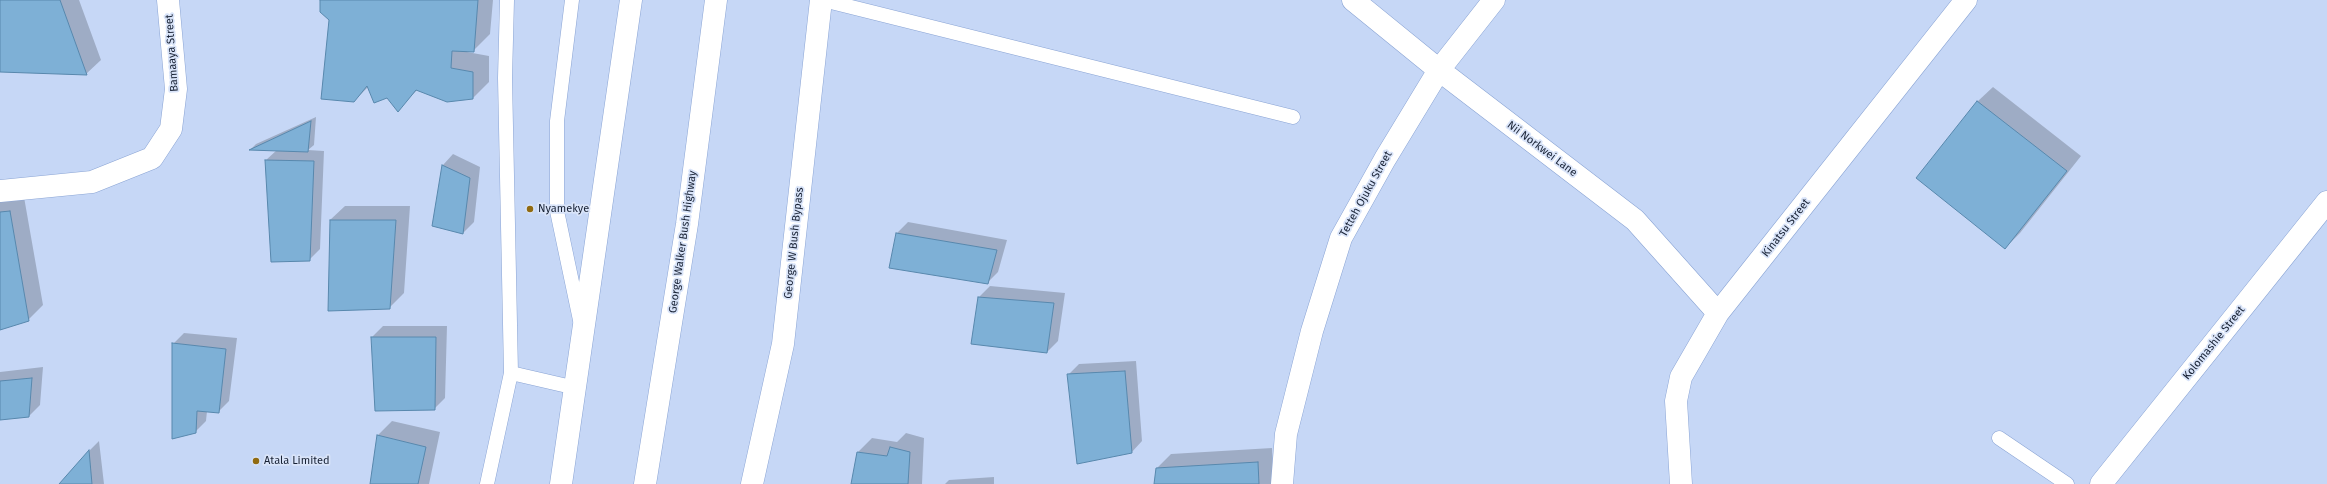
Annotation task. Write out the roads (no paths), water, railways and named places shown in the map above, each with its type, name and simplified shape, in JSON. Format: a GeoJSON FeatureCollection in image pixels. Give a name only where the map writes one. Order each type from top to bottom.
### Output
{"type":"FeatureCollection","features":[{"type":"Feature","properties":{"kind":"main road","name":"Bamaaya Street"},"geometry":{"type":"LineString","coordinates":[[0,191],[92,182],[152,158],[171,129],[176,88],[168,0]]}},
{"type":"Feature","properties":{"kind":"main road"},"geometry":{"type":"LineString","coordinates":[[561,484],[631,0]]}},
{"type":"Feature","properties":{"kind":"main road","name":"George Walker Bush Highway"},"geometry":{"type":"LineString","coordinates":[[645,484],[687,224],[716,0]]}},
{"type":"Feature","properties":{"kind":"main road","name":"George W Bush Bypass"},"geometry":{"type":"LineString","coordinates":[[752,484],[783,344],[822,0]]}},
{"type":"Feature","properties":{"kind":"main road","name":"Nii Norkwei Lane"},"geometry":{"type":"LineString","coordinates":[[1353,0],[1439,70],[1634,220],[1718,313]]}},
{"type":"Feature","properties":{"kind":"main road","name":"Tetteh Ojuku Street"},"geometry":{"type":"LineString","coordinates":[[1282,484],[1286,434],[1312,331],[1341,238],[1385,159],[1439,70],[1494,0]]}},
{"type":"Feature","properties":{"kind":"main road","name":"Kinatsu Street"},"geometry":{"type":"LineString","coordinates":[[1681,484],[1676,402],[1681,377],[1718,313],[1966,0]]}},
{"type":"Feature","properties":{"kind":"main road","name":"Kolomashie Street"},"geometry":{"type":"LineString","coordinates":[[2101,484],[2327,202]]}},
{"type":"Feature","properties":{"kind":"lane"},"geometry":{"type":"LineString","coordinates":[[487,484],[511,373],[505,78],[507,0]]}},
{"type":"Feature","properties":{"kind":"lane"},"geometry":{"type":"LineString","coordinates":[[572,0],[557,121],[557,211],[583,334]]}},
{"type":"Feature","properties":{"kind":"lane"},"geometry":{"type":"LineString","coordinates":[[822,0],[1293,117]]}},
{"type":"Feature","properties":{"kind":"lane"},"geometry":{"type":"LineString","coordinates":[[511,373],[576,388]]}},
{"type":"Feature","properties":{"kind":"lane"},"geometry":{"type":"LineString","coordinates":[[1999,438],[2066,484]]}},
{"type":"Feature","properties":{"kind":"place","name":"Nyamekye"},"geometry":{"type":"Point","coordinates":[530,209]}},
{"type":"Feature","properties":{"kind":"place","name":"Atala Limited"},"geometry":{"type":"Point","coordinates":[256,461]}}]}
